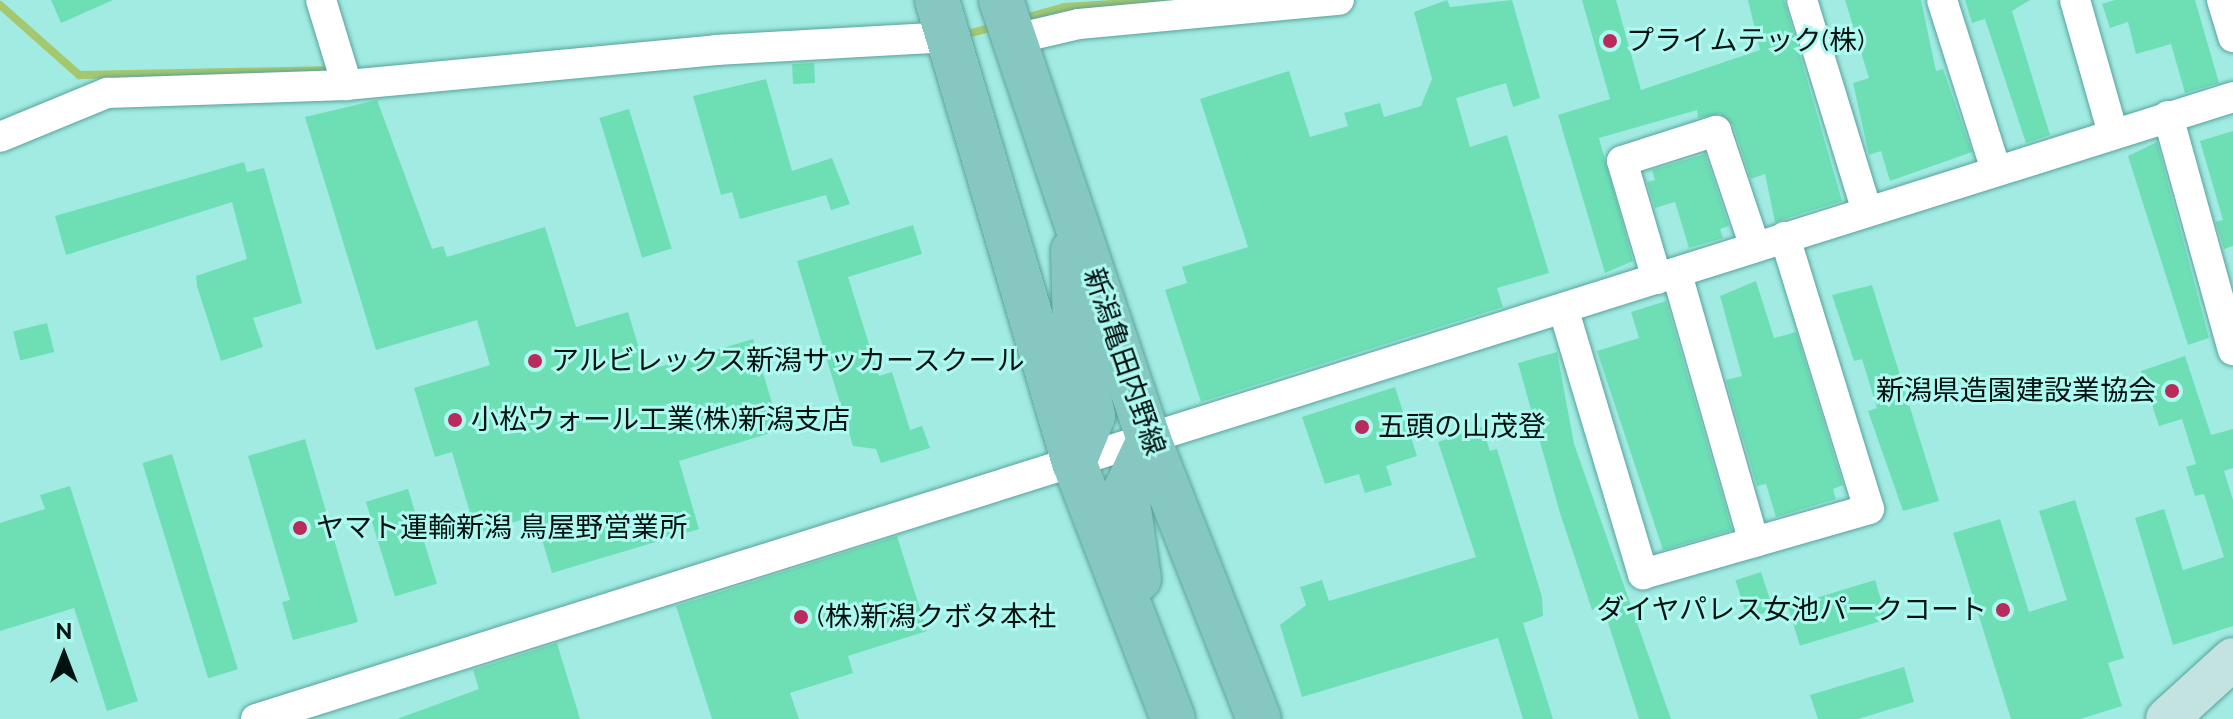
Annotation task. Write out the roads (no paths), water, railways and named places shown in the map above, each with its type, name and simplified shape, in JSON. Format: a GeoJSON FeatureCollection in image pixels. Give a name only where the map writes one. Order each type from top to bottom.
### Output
{"type":"FeatureCollection","features":[{"type":"Feature","properties":{"kind":"main road"},"geometry":{"type":"LineString","coordinates":[[943,19],[1074,462],[1173,719]]}},
{"type":"Feature","properties":{"kind":"main road","name":"新潟亀田内野線"},"geometry":{"type":"LineString","coordinates":[[1008,19],[1149,440],[1259,719]]}},
{"type":"Feature","properties":{"kind":"main road"},"geometry":{"type":"LineString","coordinates":[[1074,215],[1072,303],[1093,416],[1074,462]]}},
{"type":"Feature","properties":{"kind":"main road"},"geometry":{"type":"LineString","coordinates":[[1140,636],[1126,489],[1149,440]]}},
{"type":"Feature","properties":{"kind":"street"},"geometry":{"type":"LineString","coordinates":[[321,0],[347,85]]}},
{"type":"Feature","properties":{"kind":"street"},"geometry":{"type":"LineString","coordinates":[[1008,19],[1079,24],[1339,0]]}},
{"type":"Feature","properties":{"kind":"street"},"geometry":{"type":"LineString","coordinates":[[1802,0],[1867,211]]}},
{"type":"Feature","properties":{"kind":"street"},"geometry":{"type":"LineString","coordinates":[[1942,0],[1996,170]]}},
{"type":"Feature","properties":{"kind":"street"},"geometry":{"type":"LineString","coordinates":[[2075,0],[2113,133]]}},
{"type":"Feature","properties":{"kind":"street"},"geometry":{"type":"LineString","coordinates":[[2222,0],[2233,37]]}},
{"type":"Feature","properties":{"kind":"street"},"geometry":{"type":"LineString","coordinates":[[0,137],[107,93],[347,85],[717,50],[943,19]]}},
{"type":"Feature","properties":{"kind":"street"},"geometry":{"type":"LineString","coordinates":[[256,719],[1564,311],[1785,237],[2233,97]]}},
{"type":"Feature","properties":{"kind":"street"},"geometry":{"type":"LineString","coordinates":[[2168,116],[2233,350]]}},
{"type":"Feature","properties":{"kind":"street"},"geometry":{"type":"LineString","coordinates":[[1754,542],[1667,277],[1622,161],[1716,131],[1755,247]]}},
{"type":"Feature","properties":{"kind":"street"},"geometry":{"type":"LineString","coordinates":[[1564,311],[1643,574],[1869,509],[1785,237]]}},
{"type":"Feature","properties":{"kind":"street"},"geometry":{"type":"LineString","coordinates":[[2167,719],[2233,659]]}},
{"type":"Feature","properties":{"kind":"waterway"},"geometry":{"type":"LineString","coordinates":[[1021,19],[1065,7],[1176,0]]}},
{"type":"Feature","properties":{"kind":"waterway"},"geometry":{"type":"LineString","coordinates":[[0,5],[79,75],[337,70]]}},
{"type":"Feature","properties":{"kind":"waterway"},"geometry":{"type":"LineString","coordinates":[[960,36],[997,26]]}},
{"type":"Feature","properties":{"kind":"place","name":"プライムテック(株)"},"geometry":{"type":"Point","coordinates":[1610,41]}},
{"type":"Feature","properties":{"kind":"place","name":"アルビレックス新潟サッカースクール"},"geometry":{"type":"Point","coordinates":[535,361]}},
{"type":"Feature","properties":{"kind":"place","name":"新潟県造園建設業協会"},"geometry":{"type":"Point","coordinates":[2172,391]}},
{"type":"Feature","properties":{"kind":"place","name":"小松ウォール工業(株)新潟支店"},"geometry":{"type":"Point","coordinates":[455,420]}},
{"type":"Feature","properties":{"kind":"place","name":"五頭の山茂登"},"geometry":{"type":"Point","coordinates":[1362,427]}},
{"type":"Feature","properties":{"kind":"place","name":"ヤマト運輸新潟 鳥屋野営業所"},"geometry":{"type":"Point","coordinates":[300,528]}},
{"type":"Feature","properties":{"kind":"place","name":"ダイヤパレス女池パークコート"},"geometry":{"type":"Point","coordinates":[2003,610]}},
{"type":"Feature","properties":{"kind":"place","name":"(株)新潟クボタ本社"},"geometry":{"type":"Point","coordinates":[801,617]}}]}
